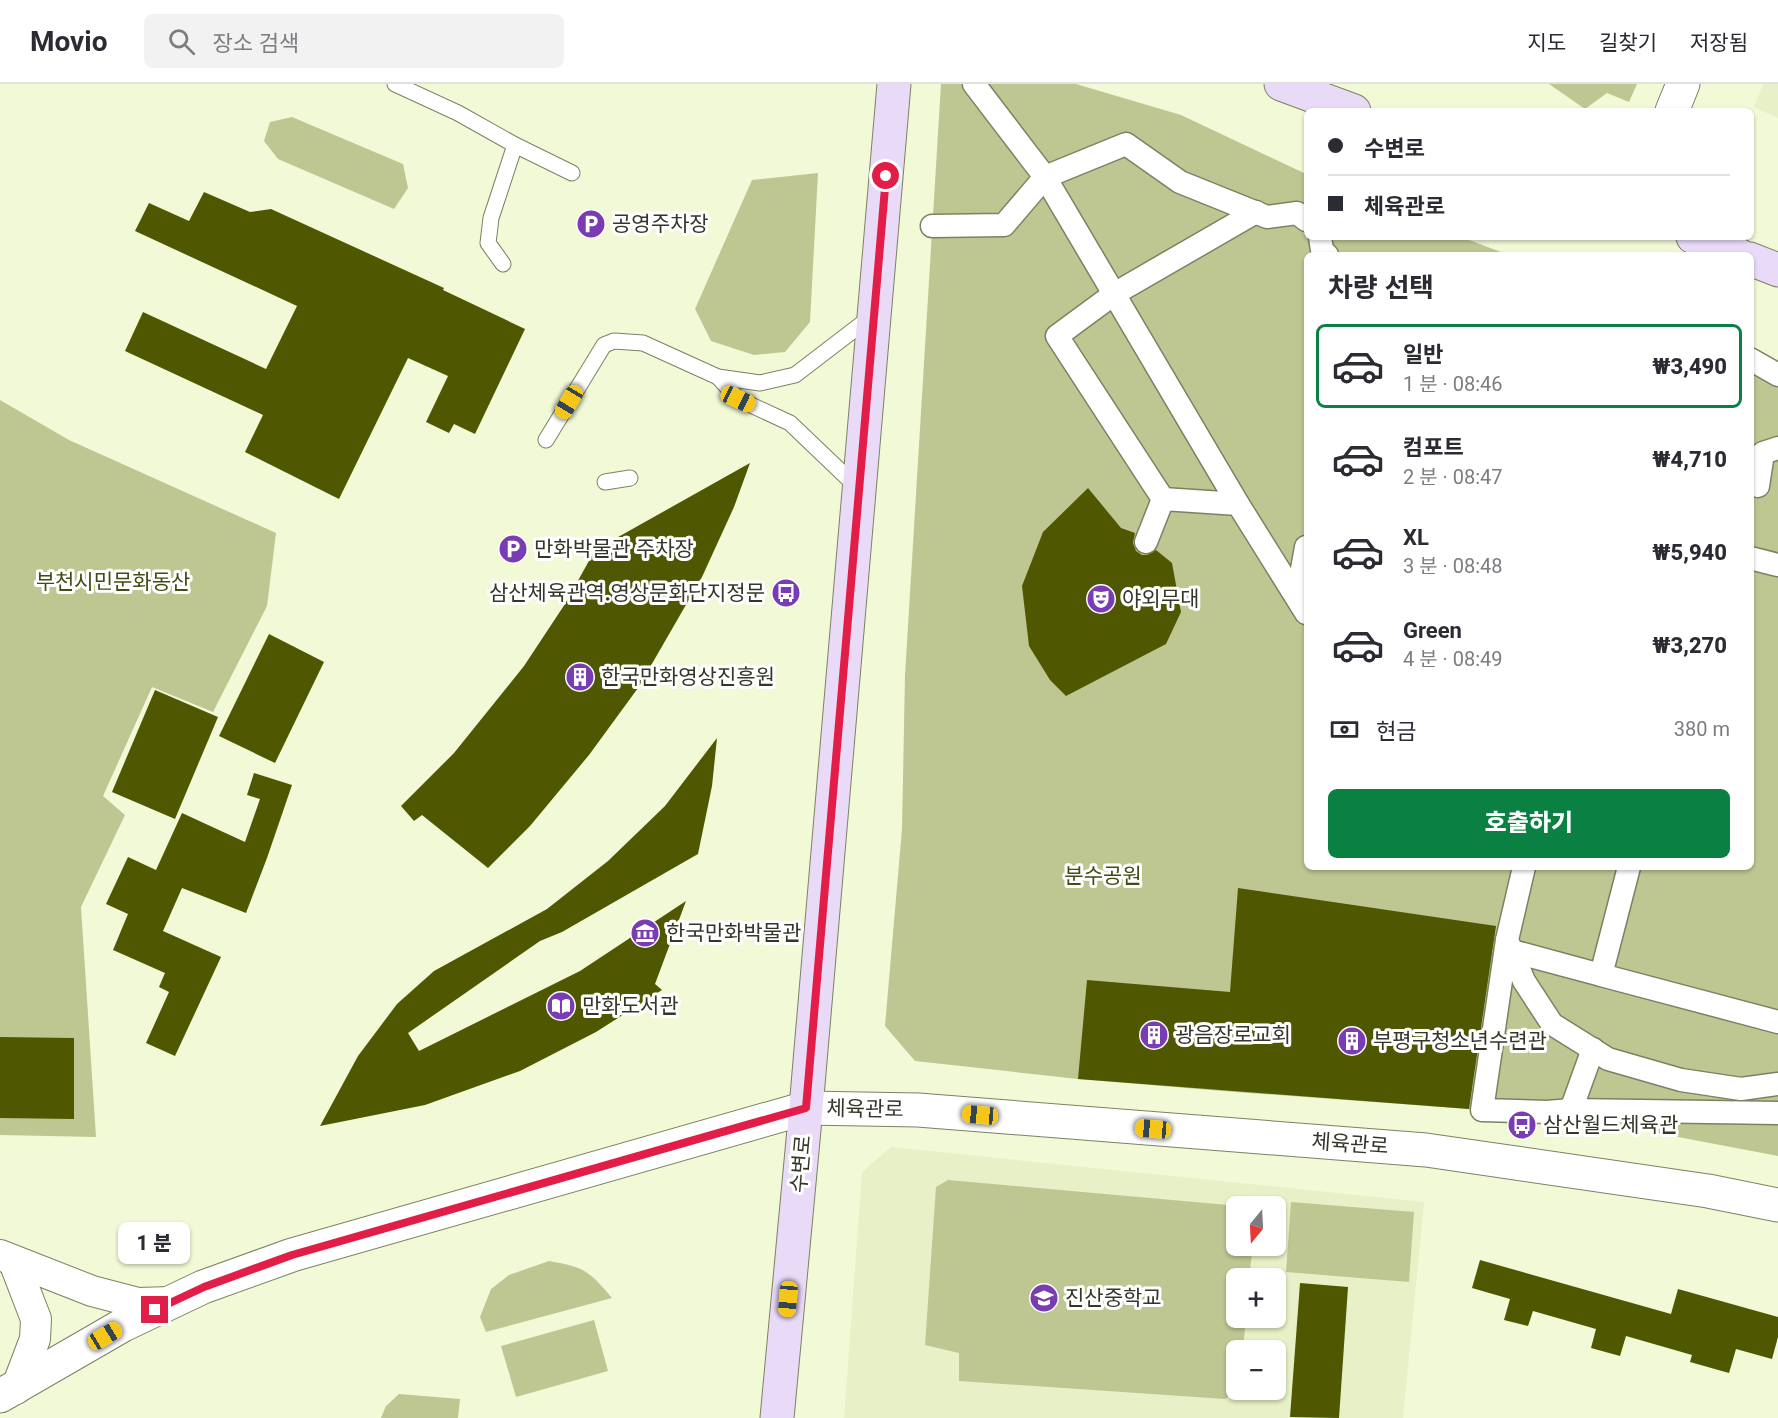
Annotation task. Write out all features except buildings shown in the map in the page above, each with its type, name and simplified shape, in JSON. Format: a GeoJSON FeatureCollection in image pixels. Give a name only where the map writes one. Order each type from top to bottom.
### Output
{"type":"FeatureCollection","features":[{"type":"Feature","properties":{"kind":"main road","name":"수변로"},"geometry":{"type":"LineString","coordinates":[[777,1418],[806,1108],[894,84]]}},
{"type":"Feature","properties":{"kind":"main road"},"geometry":{"type":"LineString","coordinates":[[1281,84],[1346,108]]}},
{"type":"Feature","properties":{"kind":"main road"},"geometry":{"type":"LineString","coordinates":[[1701,240],[1731,252]]}},
{"type":"Feature","properties":{"kind":"main road"},"geometry":{"type":"LineString","coordinates":[[1754,261],[1778,270]]}},
{"type":"Feature","properties":{"kind":"street"},"geometry":{"type":"LineString","coordinates":[[974,84],[1045,177],[1238,504],[1302,605]]}},
{"type":"Feature","properties":{"kind":"street"},"geometry":{"type":"LineString","coordinates":[[1673,108],[1683,84]]}},
{"type":"Feature","properties":{"kind":"street"},"geometry":{"type":"LineString","coordinates":[[932,226],[1004,225],[1045,177],[1126,144],[1180,182],[1267,217],[1297,213],[1304,218]]}},
{"type":"Feature","properties":{"kind":"street"},"geometry":{"type":"LineString","coordinates":[[1163,499],[1057,336],[1114,294],[1256,212]]}},
{"type":"Feature","properties":{"kind":"street"},"geometry":{"type":"LineString","coordinates":[[1754,361],[1778,375]]}},
{"type":"Feature","properties":{"kind":"street"},"geometry":{"type":"LineString","coordinates":[[1762,486],[1764,450]]}},
{"type":"Feature","properties":{"kind":"street"},"geometry":{"type":"LineString","coordinates":[[1163,499],[1238,504]]}},
{"type":"Feature","properties":{"kind":"street"},"geometry":{"type":"LineString","coordinates":[[1146,542],[1163,499]]}},
{"type":"Feature","properties":{"kind":"street"},"geometry":{"type":"LineString","coordinates":[[1754,559],[1778,565]]}},
{"type":"Feature","properties":{"kind":"street"},"geometry":{"type":"LineString","coordinates":[[1302,605],[1304,576]]}},
{"type":"Feature","properties":{"kind":"street"},"geometry":{"type":"LineString","coordinates":[[1519,870],[1509,946],[1482,1110],[1778,1113]]}},
{"type":"Feature","properties":{"kind":"street"},"geometry":{"type":"LineString","coordinates":[[1601,975],[1628,870]]}},
{"type":"Feature","properties":{"kind":"street"},"geometry":{"type":"LineString","coordinates":[[1509,946],[1601,975],[1778,1022]]}},
{"type":"Feature","properties":{"kind":"street"},"geometry":{"type":"LineString","coordinates":[[1509,946],[1524,981],[1552,1024],[1608,1059],[1682,1080],[1741,1089],[1778,1084]]}},
{"type":"Feature","properties":{"kind":"street"},"geometry":{"type":"LineString","coordinates":[[1571,1110],[1593,1049]]}},
{"type":"Feature","properties":{"kind":"street","name":"체육관로"},"geometry":{"type":"LineString","coordinates":[[8,1392],[123,1325],[204,1287],[292,1255],[806,1108],[918,1110],[1426,1150],[1708,1191],[1778,1205]]}},
{"type":"Feature","properties":{"kind":"street"},"geometry":{"type":"LineString","coordinates":[[7,1259],[92,1292],[138,1303],[171,1302]]}},
{"type":"Feature","properties":{"kind":"street"},"geometry":{"type":"LineString","coordinates":[[7,1259],[36,1319],[35,1339],[8,1392]]}},
{"type":"Feature","properties":{"kind":"lane"},"geometry":{"type":"LineString","coordinates":[[395,84],[458,113],[572,173]]}},
{"type":"Feature","properties":{"kind":"lane"},"geometry":{"type":"LineString","coordinates":[[503,264],[488,243],[491,218],[515,145]]}},
{"type":"Feature","properties":{"kind":"lane"},"geometry":{"type":"LineString","coordinates":[[546,440],[604,345],[614,341],[643,343],[718,377],[760,382],[795,375],[874,314]]}},
{"type":"Feature","properties":{"kind":"lane"},"geometry":{"type":"LineString","coordinates":[[718,377],[738,399],[790,423],[859,489]]}},
{"type":"Feature","properties":{"kind":"lane"},"geometry":{"type":"LineString","coordinates":[[605,482],[630,478]]}},
{"type":"Feature","properties":{"kind":"shaded area"},"geometry":{"type":"Polygon","coordinates":[[[1763,84],[1778,84],[1778,118],[1754,107],[1763,84]]]}},
{"type":"Feature","properties":{"kind":"shaded area","name":"진산중학교"},"geometry":{"type":"Polygon","coordinates":[[[891,1147],[1424,1202],[1403,1418],[844,1418],[862,1172],[891,1147]]]}},
{"type":"Feature","properties":{"kind":"green space","name":"분수공원"},"geometry":{"type":"Polygon","coordinates":[[[941,84],[1076,84],[1181,115],[1304,173],[1304,240],[1469,240],[1501,252],[1304,252],[1304,870],[1754,870],[1754,358],[1778,368],[1778,1156],[1547,1112],[1469,1109],[1222,1091],[1078,1079],[915,1061],[885,1026],[902,829],[905,675],[941,84]]]}},
{"type":"Feature","properties":{"kind":"green space"},"geometry":{"type":"Polygon","coordinates":[[[1549,84],[1637,84],[1629,102],[1607,93],[1584,108],[1549,84]]]}},
{"type":"Feature","properties":{"kind":"green space"},"geometry":{"type":"Polygon","coordinates":[[[292,117],[403,164],[408,188],[394,209],[278,159],[264,141],[270,122],[292,117]]]}},
{"type":"Feature","properties":{"kind":"green space"},"geometry":{"type":"Polygon","coordinates":[[[818,173],[810,322],[785,352],[754,355],[711,341],[695,309],[752,180],[818,173]]]}},
{"type":"Feature","properties":{"kind":"green space","name":"부천시민문화동산"},"geometry":{"type":"Polygon","coordinates":[[[0,400],[69,440],[276,533],[267,606],[213,712],[152,687],[103,796],[125,815],[81,907],[96,1137],[0,1135],[0,400]]]}},
{"type":"Feature","properties":{"kind":"green space"},"geometry":{"type":"Polygon","coordinates":[[[948,1180],[1226,1205],[1226,1256],[1252,1256],[1250,1268],[1226,1268],[1226,1328],[1245,1328],[1244,1340],[1226,1340],[1226,1398],[959,1381],[959,1353],[925,1345],[936,1187],[948,1180]]]}},
{"type":"Feature","properties":{"kind":"green space"},"geometry":{"type":"Polygon","coordinates":[[[1291,1202],[1414,1212],[1409,1282],[1286,1272],[1291,1202]]]}},
{"type":"Feature","properties":{"kind":"green space"},"geometry":{"type":"Polygon","coordinates":[[[549,1261],[579,1268],[598,1282],[612,1298],[486,1332],[480,1317],[491,1289],[509,1275],[549,1261]]]}},
{"type":"Feature","properties":{"kind":"green space"},"geometry":{"type":"Polygon","coordinates":[[[594,1320],[608,1371],[516,1397],[501,1346],[594,1320]]]}},
{"type":"Feature","properties":{"kind":"green space"},"geometry":{"type":"Polygon","coordinates":[[[399,1394],[460,1399],[458,1418],[381,1418],[386,1406],[399,1394]]]}},
{"type":"Feature","properties":{"kind":"place","name":"공영주차장"},"geometry":{"type":"Point","coordinates":[591,224]}},
{"type":"Feature","properties":{"kind":"place","name":"만화박물관 주차장"},"geometry":{"type":"Point","coordinates":[513,549]}},
{"type":"Feature","properties":{"kind":"place","name":"삼산체육관역.영상문화단지정문"},"geometry":{"type":"Point","coordinates":[786,593]}},
{"type":"Feature","properties":{"kind":"place","name":"야외무대"},"geometry":{"type":"Point","coordinates":[1101,599]}},
{"type":"Feature","properties":{"kind":"place","name":"한국만화영상진흥원"},"geometry":{"type":"Point","coordinates":[580,677]}},
{"type":"Feature","properties":{"kind":"place","name":"한국만화박물관"},"geometry":{"type":"Point","coordinates":[645,933]}},
{"type":"Feature","properties":{"kind":"place","name":"만화도서관"},"geometry":{"type":"Point","coordinates":[561,1006]}},
{"type":"Feature","properties":{"kind":"place","name":"광음장로교회"},"geometry":{"type":"Point","coordinates":[1154,1035]}},
{"type":"Feature","properties":{"kind":"place","name":"부평구청소년수련관"},"geometry":{"type":"Point","coordinates":[1352,1041]}},
{"type":"Feature","properties":{"kind":"place","name":"삼산월드체육관"},"geometry":{"type":"Point","coordinates":[1522,1125]}},
{"type":"Feature","properties":{"kind":"place","name":"진산중학교"},"geometry":{"type":"Point","coordinates":[1044,1298]}},
{"type":"Feature","properties":{"kind":"route"},"geometry":{"type":"LineString","coordinates":[[155,1310],[204,1287],[292,1255],[806,1108],[886,176]]}}]}
